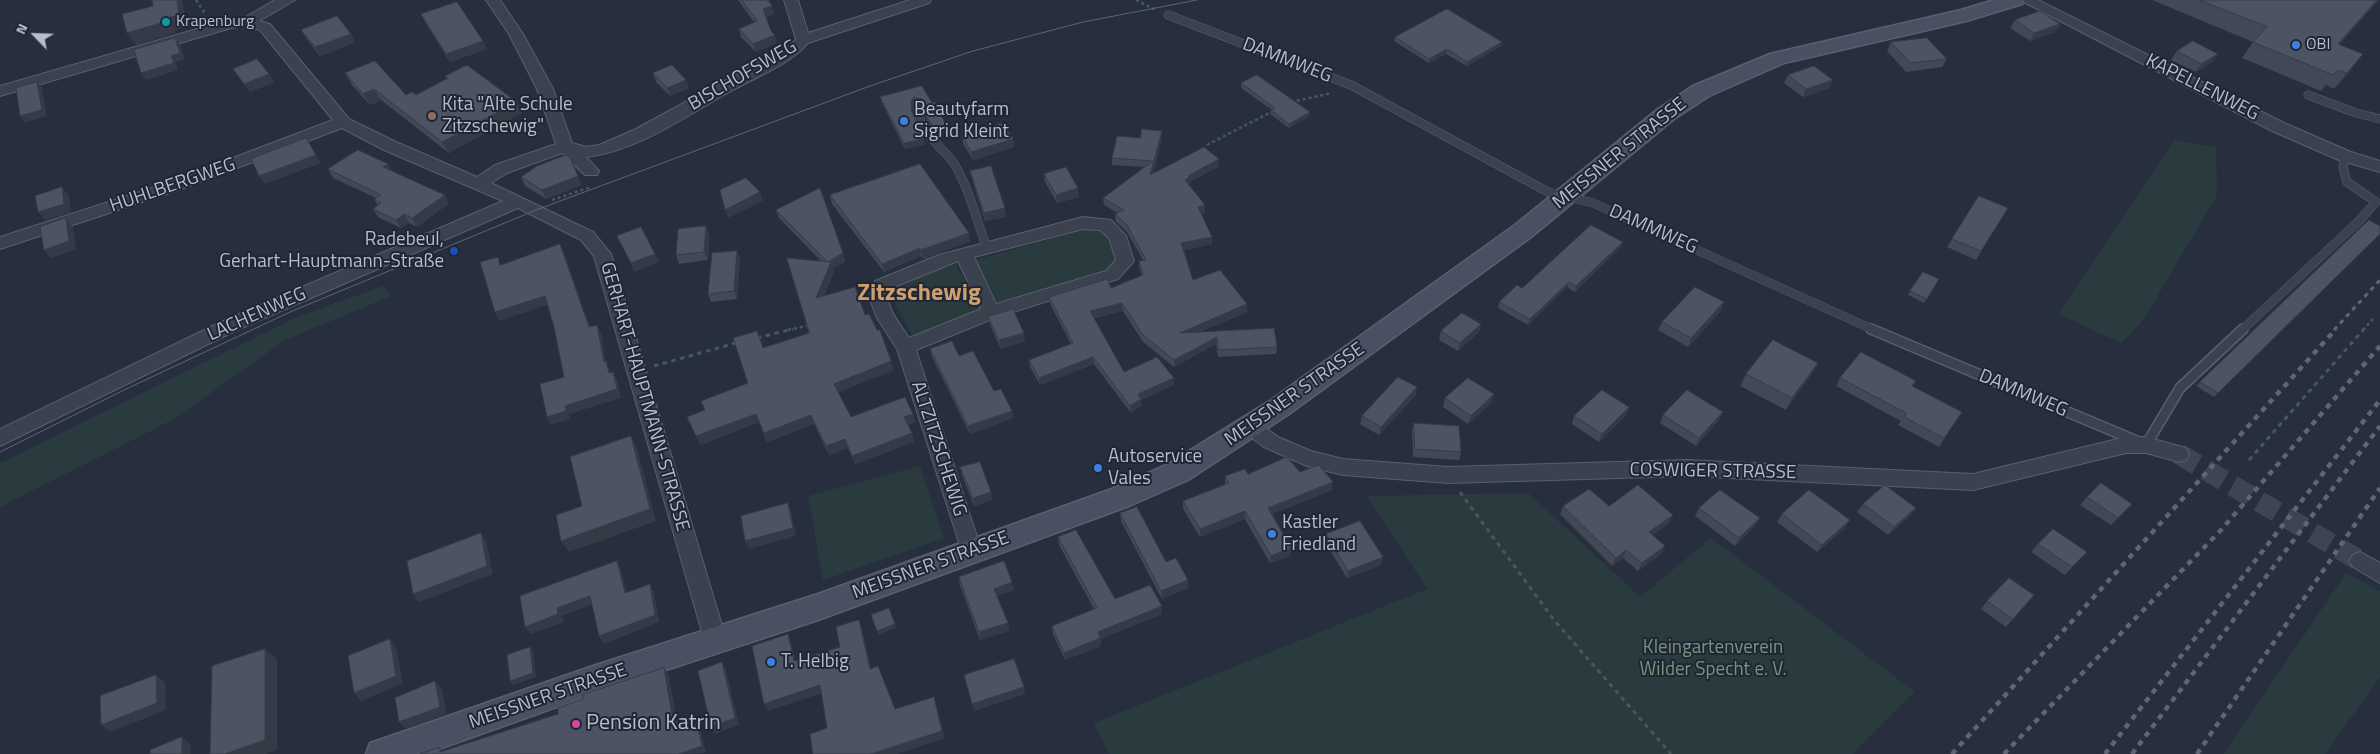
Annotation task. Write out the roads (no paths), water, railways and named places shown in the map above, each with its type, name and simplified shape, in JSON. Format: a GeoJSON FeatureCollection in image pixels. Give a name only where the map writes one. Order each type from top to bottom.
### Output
{"type":"FeatureCollection","features":[{"type":"Feature","properties":{"kind":"main road","name":"MEISSNER STRASSE"},"geometry":{"type":"LineString","coordinates":[[382,754],[715,640],[818,607],[1119,498],[1178,472],[1251,427],[1523,231],[1666,114],[1701,91],[1777,58],[1966,15],[2015,0]]}},
{"type":"Feature","properties":{"kind":"street"},"geometry":{"type":"LineString","coordinates":[[0,90],[230,24],[248,22],[272,6],[288,0]]}},
{"type":"Feature","properties":{"kind":"street"},"geometry":{"type":"LineString","coordinates":[[493,0],[516,34],[545,89],[565,146],[590,171]]}},
{"type":"Feature","properties":{"kind":"street"},"geometry":{"type":"LineString","coordinates":[[791,0],[803,40]]}},
{"type":"Feature","properties":{"kind":"street","name":"BISCHOFSWEG"},"geometry":{"type":"LineString","coordinates":[[565,146],[586,152],[602,150],[640,134],[772,63],[796,48],[803,40],[924,0]]}},
{"type":"Feature","properties":{"kind":"street","name":"KAPELLENWEG"},"geometry":{"type":"LineString","coordinates":[[2027,0],[2278,127],[2345,156],[2380,167]]}},
{"type":"Feature","properties":{"kind":"street","name":"GERHART-HAUPTMANN-STRASSE"},"geometry":{"type":"LineString","coordinates":[[248,22],[264,27],[343,122],[390,146],[525,204],[587,236],[602,254],[715,640]]}},
{"type":"Feature","properties":{"kind":"street","name":"HUHLBERGWEG"},"geometry":{"type":"LineString","coordinates":[[0,243],[146,196],[274,150],[343,122]]}},
{"type":"Feature","properties":{"kind":"street"},"geometry":{"type":"LineString","coordinates":[[478,184],[501,169],[565,146]]}},
{"type":"Feature","properties":{"kind":"street","name":"LACHENWEG"},"geometry":{"type":"LineString","coordinates":[[0,438],[229,326],[525,204]]}},
{"type":"Feature","properties":{"kind":"street","name":"ALTZITZSCHEWIG"},"geometry":{"type":"LineString","coordinates":[[905,347],[991,312],[1112,275],[1125,261],[1117,236],[1104,224],[1093,222],[945,259],[882,285],[877,294],[880,306],[905,347],[972,552]]}},
{"type":"Feature","properties":{"kind":"street"},"geometry":{"type":"LineString","coordinates":[[964,255],[991,312]]}},
{"type":"Feature","properties":{"kind":"street","name":"COSWIGER STRASSE"},"geometry":{"type":"LineString","coordinates":[[1251,427],[1270,442],[1307,458],[1343,467],[1448,476],[1687,468],[1973,482],[2126,445],[2146,445],[2179,454]]}},
{"type":"Feature","properties":{"kind":"street"},"geometry":{"type":"LineString","coordinates":[[2360,561],[2380,574]]}},
{"type":"Feature","properties":{"kind":"lane","name":"DAMMWEG"},"geometry":{"type":"LineString","coordinates":[[1168,15],[1347,84],[1548,192],[1593,203],[1877,332],[2146,445]]}},
{"type":"Feature","properties":{"kind":"lane"},"geometry":{"type":"LineString","coordinates":[[2308,95],[2356,113],[2380,119]]}},
{"type":"Feature","properties":{"kind":"lane"},"geometry":{"type":"LineString","coordinates":[[918,108],[917,113],[927,132],[950,157],[967,192],[987,249]]}},
{"type":"Feature","properties":{"kind":"lane"},"geometry":{"type":"LineString","coordinates":[[2146,445],[2161,423],[2180,388],[2359,221],[2376,202],[2347,182],[2343,167],[2345,156]]}},
{"type":"Feature","properties":{"kind":"tunnel"},"geometry":{"type":"LineString","coordinates":[[2179,454],[2360,561]]}},
{"type":"Feature","properties":{"kind":"tram line"},"geometry":{"type":"LineString","coordinates":[[0,452],[124,390],[290,312],[536,210],[870,86],[973,51],[1083,22],[1197,0]]}},
{"type":"Feature","properties":{"kind":"railway"},"geometry":{"type":"LineString","coordinates":[[2334,330],[2380,280]]}},
{"type":"Feature","properties":{"kind":"railway"},"geometry":{"type":"LineString","coordinates":[[1952,754],[2336,329]]}},
{"type":"Feature","properties":{"kind":"railway"},"geometry":{"type":"LineString","coordinates":[[2004,754],[2221,530],[2380,346]]}},
{"type":"Feature","properties":{"kind":"railway"},"geometry":{"type":"LineString","coordinates":[[2105,754],[2380,400]]}},
{"type":"Feature","properties":{"kind":"railway"},"geometry":{"type":"LineString","coordinates":[[2132,754],[2380,426]]}},
{"type":"Feature","properties":{"kind":"railway"},"geometry":{"type":"LineString","coordinates":[[2197,754],[2380,488]]}},
{"type":"Feature","properties":{"kind":"place","name":"Krapenburg"},"geometry":{"type":"Point","coordinates":[166,22]}},
{"type":"Feature","properties":{"kind":"place","name":"OBI"},"geometry":{"type":"Point","coordinates":[2296,45]}},
{"type":"Feature","properties":{"kind":"place","name":"Kita \"Alte Schule Zitzschewig\""},"geometry":{"type":"Point","coordinates":[432,116]}},
{"type":"Feature","properties":{"kind":"place","name":"Beautyfarm Sigrid Kleint"},"geometry":{"type":"Point","coordinates":[904,121]}},
{"type":"Feature","properties":{"kind":"place","name":"Radebeul, Gerhart-Hauptmann-Straße"},"geometry":{"type":"Point","coordinates":[454,251]}},
{"type":"Feature","properties":{"kind":"place","name":"Autoservice Vales"},"geometry":{"type":"Point","coordinates":[1098,468]}},
{"type":"Feature","properties":{"kind":"place","name":"Kastler Friedland"},"geometry":{"type":"Point","coordinates":[1272,534]}},
{"type":"Feature","properties":{"kind":"place","name":"T. Helbig"},"geometry":{"type":"Point","coordinates":[771,662]}},
{"type":"Feature","properties":{"kind":"place","name":"Pension Katrin"},"geometry":{"type":"Point","coordinates":[576,724]}},
{"type":"Feature","properties":{"kind":"district","name":"Zitzschewig"},"geometry":{"type":"Point","coordinates":[919,294]}},
{"type":"Feature","properties":{"kind":"park label","name":"Kleingartenverein Wilder Specht e. V."},"geometry":{"type":"Point","coordinates":[1713,659]}}]}
